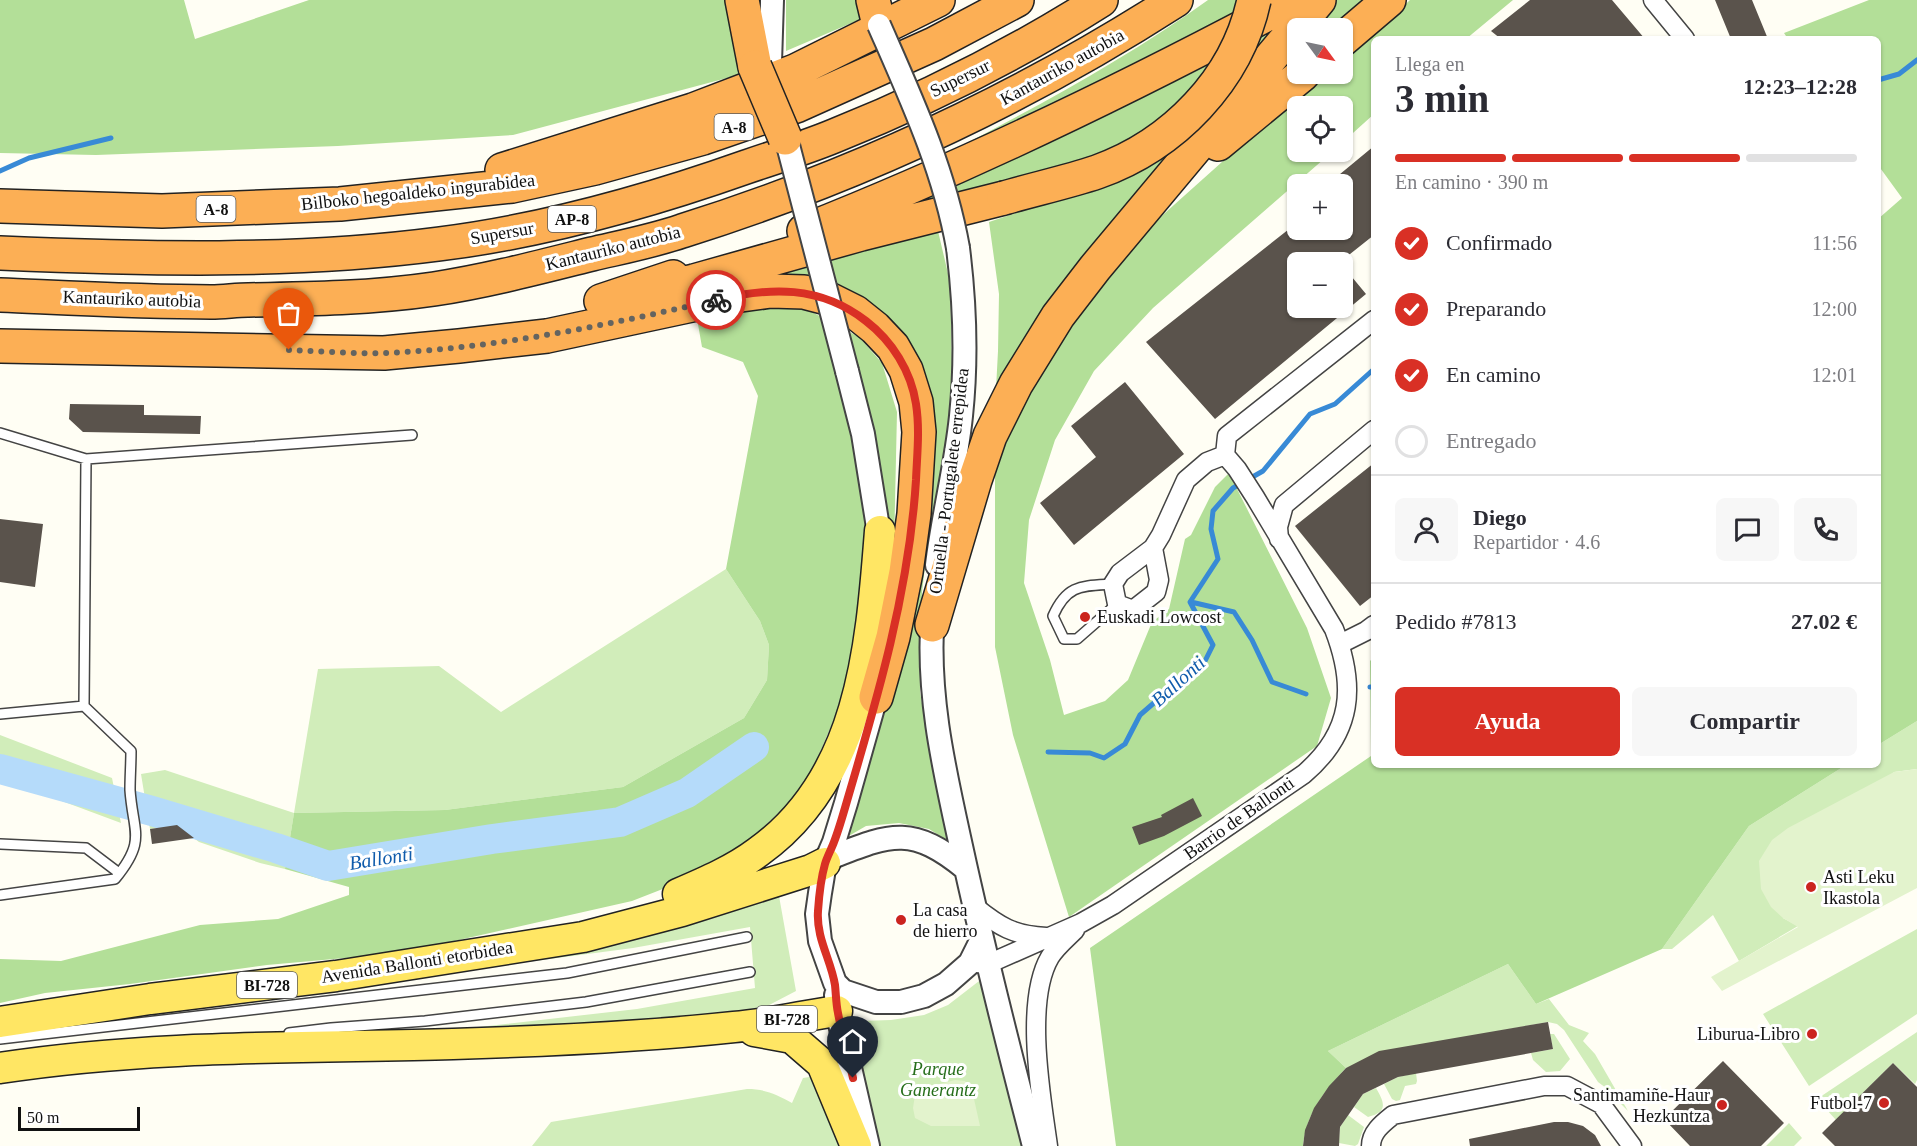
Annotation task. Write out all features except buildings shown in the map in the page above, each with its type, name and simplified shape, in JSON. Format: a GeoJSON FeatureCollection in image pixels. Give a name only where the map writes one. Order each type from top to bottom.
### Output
{"type":"FeatureCollection","features":[{"type":"Feature","properties":{"kind":"highway"},"geometry":{"type":"LineString","coordinates":[[742,0],[785,138]]}},
{"type":"Feature","properties":{"kind":"highway"},"geometry":{"type":"LineString","coordinates":[[431,194],[539,157],[693,110],[744,91],[795,71],[938,0]]}},
{"type":"Feature","properties":{"kind":"highway","name":"Bilboko hegoaldeko ingurabidea"},"geometry":{"type":"LineString","coordinates":[[0,206],[162,211],[340,204],[512,186],[595,168],[704,138],[830,92],[934,44],[1017,0]]}},
{"type":"Feature","properties":{"kind":"highway","name":"Supersur"},"geometry":{"type":"LineString","coordinates":[[0,253],[169,259],[288,257],[439,244],[537,228],[667,195],[833,136],[969,76],[1101,0]]}},
{"type":"Feature","properties":{"kind":"highway","name":"Kantauriko autobia"},"geometry":{"type":"LineString","coordinates":[[0,295],[215,302],[345,297],[435,289],[599,253],[679,232],[786,197],[915,143],[988,109],[1094,51],[1176,0]]}},
{"type":"Feature","properties":{"kind":"highway"},"geometry":{"type":"LineString","coordinates":[[266,349],[472,327],[601,301],[694,281],[1097,171],[1132,156],[1163,136],[1190,114],[1218,84],[1237,49],[1251,15],[1254,0]]}},
{"type":"Feature","properties":{"kind":"highway"},"geometry":{"type":"LineString","coordinates":[[1353,31],[1389,0]]}},
{"type":"Feature","properties":{"kind":"highway"},"geometry":{"type":"LineString","coordinates":[[601,301],[793,235],[874,202],[1024,137],[1211,44],[1305,1]]}},
{"type":"Feature","properties":{"kind":"highway"},"geometry":{"type":"LineString","coordinates":[[932,625],[978,469],[990,436],[1011,394],[1058,316],[1145,209],[1305,1]]}},
{"type":"Feature","properties":{"kind":"highway"},"geometry":{"type":"LineString","coordinates":[[1145,209],[1194,163],[1291,84]]}},
{"type":"Feature","properties":{"kind":"highway"},"geometry":{"type":"LineString","coordinates":[[0,346],[54,349],[266,349],[384,353],[546,336],[734,296],[771,291],[804,292],[827,298],[855,312],[893,347],[906,370],[916,402],[919,432],[914,514],[906,572],[893,636],[876,697]]}},
{"type":"Feature","properties":{"kind":"main road"},"geometry":{"type":"LineString","coordinates":[[532,944],[657,903],[714,879],[759,851],[797,817],[823,781],[844,741],[858,696],[869,642],[880,531]]}},
{"type":"Feature","properties":{"kind":"main road","name":"Avenida Ballonti etorbidea"},"geometry":{"type":"LineString","coordinates":[[0,1022],[150,999],[360,972],[584,937],[682,911],[811,870],[826,861]]}},
{"type":"Feature","properties":{"kind":"main road","name":"BI-728"},"geometry":{"type":"LineString","coordinates":[[0,1068],[147,1053],[543,1040],[736,1027],[836,997]]}},
{"type":"Feature","properties":{"kind":"main road"},"geometry":{"type":"LineString","coordinates":[[736,1027],[792,1038],[822,1064],[856,1146]]}},
{"type":"Feature","properties":{"kind":"street"},"geometry":{"type":"LineString","coordinates":[[763,65],[772,0]]}},
{"type":"Feature","properties":{"kind":"street"},"geometry":{"type":"LineString","coordinates":[[1653,0],[1683,36]]}},
{"type":"Feature","properties":{"kind":"street","name":"Ortuella - Portugalete errepidea"},"geometry":{"type":"LineString","coordinates":[[874,10],[937,163],[958,248],[965,327],[965,372],[961,417],[938,554],[932,625],[932,685],[938,742],[966,869]]}},
{"type":"Feature","properties":{"kind":"street"},"geometry":{"type":"LineString","coordinates":[[785,138],[863,434],[880,531],[885,588],[881,661],[876,697],[846,803],[826,861],[817,914],[820,941],[836,997],[868,1146]]}},
{"type":"Feature","properties":{"kind":"street"},"geometry":{"type":"LineString","coordinates":[[1153,548],[1160,580],[1156,592],[1132,610],[1117,604],[1113,584],[1120,573],[1153,548],[1186,480],[1207,462],[1225,455],[1227,436],[1371,322]]}},
{"type":"Feature","properties":{"kind":"street"},"geometry":{"type":"LineString","coordinates":[[1279,539],[1278,527],[1284,505],[1371,432]]}},
{"type":"Feature","properties":{"kind":"street","name":"Barrio de Ballonti"},"geometry":{"type":"LineString","coordinates":[[979,963],[1081,923],[1144,884],[1304,774],[1321,759],[1338,733],[1344,716],[1348,681],[1340,644],[1334,629],[1255,497],[1225,455]]}},
{"type":"Feature","properties":{"kind":"street"},"geometry":{"type":"LineString","coordinates":[[1255,497],[1271,502],[1295,495]]}},
{"type":"Feature","properties":{"kind":"street"},"geometry":{"type":"LineString","coordinates":[[1340,644],[1371,628]]}},
{"type":"Feature","properties":{"kind":"street"},"geometry":{"type":"LineString","coordinates":[[826,861],[867,843],[897,837],[918,839],[932,845],[966,869],[982,939],[979,963],[1035,1146]]}},
{"type":"Feature","properties":{"kind":"street"},"geometry":{"type":"LineString","coordinates":[[975,907],[1005,929],[1024,936],[1050,937]]}},
{"type":"Feature","properties":{"kind":"street"},"geometry":{"type":"LineString","coordinates":[[1048,1146],[1036,1049],[1038,990],[1050,957],[1081,923]]}},
{"type":"Feature","properties":{"kind":"street"},"geometry":{"type":"LineString","coordinates":[[836,997],[876,1002],[901,1002],[924,996],[979,963]]}},
{"type":"Feature","properties":{"kind":"street"},"geometry":{"type":"LineString","coordinates":[[1371,1146],[1371,1139],[1380,1126],[1393,1115],[1544,1086],[1567,1086],[1602,1104],[1632,1146]]}},
{"type":"Feature","properties":{"kind":"lane"},"geometry":{"type":"LineString","coordinates":[[0,433],[86,459],[412,435]]}},
{"type":"Feature","properties":{"kind":"lane"},"geometry":{"type":"LineString","coordinates":[[0,896],[115,879],[130,859],[137,837],[130,789],[131,751],[84,706],[86,459]]}},
{"type":"Feature","properties":{"kind":"lane"},"geometry":{"type":"LineString","coordinates":[[1113,584],[1079,587],[1060,599],[1053,616],[1064,639],[1077,639],[1117,604]]}},
{"type":"Feature","properties":{"kind":"lane"},"geometry":{"type":"LineString","coordinates":[[0,714],[84,706]]}},
{"type":"Feature","properties":{"kind":"lane"},"geometry":{"type":"LineString","coordinates":[[0,844],[86,848],[119,873]]}},
{"type":"Feature","properties":{"kind":"lane","name":"Avenida Ballonti etorbidea"},"geometry":{"type":"LineString","coordinates":[[0,1038],[567,973],[747,937]]}},
{"type":"Feature","properties":{"kind":"lane"},"geometry":{"type":"LineString","coordinates":[[274,1036],[331,1028],[425,1022],[586,1002],[750,972]]}},
{"type":"Feature","properties":{"kind":"lane"},"geometry":{"type":"LineString","coordinates":[[147,1053],[262,1037]]}},
{"type":"Feature","properties":{"kind":"green space"},"geometry":{"type":"Polygon","coordinates":[[[0,0],[184,0],[195,39],[309,0],[732,0],[742,74],[513,135],[338,146],[96,155],[0,153],[0,0]]]}},
{"type":"Feature","properties":{"kind":"green space"},"geometry":{"type":"Polygon","coordinates":[[[786,0],[855,0],[861,19],[786,51],[786,0]]]}},
{"type":"Feature","properties":{"kind":"green space"},"geometry":{"type":"Polygon","coordinates":[[[1208,0],[1267,0],[1235,18],[892,182],[1093,74],[1208,0]]]}},
{"type":"Feature","properties":{"kind":"green space"},"geometry":{"type":"Polygon","coordinates":[[[1334,0],[1379,0],[1353,20],[1319,18],[1334,0]]]}},
{"type":"Feature","properties":{"kind":"green space"},"geometry":{"type":"Polygon","coordinates":[[[1410,0],[1513,0],[1470,36],[1372,36],[1410,0]]]}},
{"type":"Feature","properties":{"kind":"green space"},"geometry":{"type":"Polygon","coordinates":[[[1869,0],[1917,0],[1917,721],[1881,743],[1881,216],[1902,198],[1881,169],[1881,36],[1786,36],[1784,33],[1869,0]]]}},
{"type":"Feature","properties":{"kind":"green space"},"geometry":{"type":"Polygon","coordinates":[[[1280,29],[995,408],[999,294],[989,222],[1101,184],[1250,42],[1280,29]]]}},
{"type":"Feature","properties":{"kind":"green space"},"geometry":{"type":"Polygon","coordinates":[[[1371,37],[1371,117],[1353,133],[1353,96],[1299,96],[1314,84],[1353,84],[1353,52],[1371,37]]]}},
{"type":"Feature","properties":{"kind":"green space"},"geometry":{"type":"Polygon","coordinates":[[[1219,53],[1214,63],[1162,123],[1095,164],[849,224],[1219,53]]]}},
{"type":"Feature","properties":{"kind":"green space"},"geometry":{"type":"Polygon","coordinates":[[[1287,106],[1287,162],[1321,162],[1307,174],[1287,174],[1287,191],[1153,308],[1094,371],[1055,440],[1029,520],[1024,583],[1050,660],[1064,715],[1105,701],[1128,680],[1152,622],[1169,609],[1185,539],[1191,535],[1215,487],[1229,473],[1307,628],[1331,698],[1317,746],[1069,917],[1013,735],[995,647],[995,473],[1003,434],[1058,336],[1146,230],[1287,106]]]}},
{"type":"Feature","properties":{"kind":"green space"},"geometry":{"type":"Polygon","coordinates":[[[938,231],[950,282],[952,366],[950,421],[929,533],[922,592],[920,692],[938,797],[950,842],[929,829],[899,823],[866,826],[847,837],[882,720],[913,582],[924,451],[865,306],[700,292],[938,231]]]}},
{"type":"Feature","properties":{"kind":"green space"},"geometry":{"type":"Polygon","coordinates":[[[799,305],[859,337],[882,363],[897,412],[894,549],[843,698],[805,788],[751,839],[673,885],[632,901],[401,953],[267,965],[45,993],[0,1003],[0,959],[61,961],[200,925],[278,919],[349,895],[349,887],[285,869],[294,813],[445,810],[623,787],[744,718],[767,680],[769,645],[760,621],[726,569],[758,396],[743,362],[702,347],[696,313],[799,305]]]}},
{"type":"Feature","properties":{"kind":"green space"},"geometry":{"type":"Polygon","coordinates":[[[726,569],[760,621],[769,645],[767,680],[744,718],[623,787],[445,810],[294,813],[318,669],[439,666],[501,712],[726,569]]]}},
{"type":"Feature","properties":{"kind":"green space"},"geometry":{"type":"Polygon","coordinates":[[[1371,660],[1371,756],[1370,661],[1371,660]]]}},
{"type":"Feature","properties":{"kind":"green space"},"geometry":{"type":"Polygon","coordinates":[[[1917,721],[1917,769],[1894,772],[1783,918],[1798,926],[1739,961],[1713,915],[1672,949],[1662,949],[1749,826],[1841,768],[1881,768],[1881,743],[1917,721]]]}},
{"type":"Feature","properties":{"kind":"green space"},"geometry":{"type":"Polygon","coordinates":[[[0,735],[112,778],[121,823],[0,778],[0,735]]]}},
{"type":"Feature","properties":{"kind":"green space"},"geometry":{"type":"Polygon","coordinates":[[[1371,756],[1371,768],[1841,768],[1749,826],[1662,949],[1536,1004],[1508,964],[1328,1051],[1346,1068],[1330,1085],[1312,1113],[1303,1146],[1116,1146],[1090,948],[1371,756]]]}},
{"type":"Feature","properties":{"kind":"green space"},"geometry":{"type":"Polygon","coordinates":[[[1917,769],[1917,888],[1722,991],[1711,977],[1798,927],[1771,907],[1761,889],[1759,861],[1772,840],[1788,828],[1894,772],[1917,769]]]}},
{"type":"Feature","properties":{"kind":"green space"},"geometry":{"type":"Polygon","coordinates":[[[165,770],[294,813],[285,869],[260,863],[199,842],[177,825],[150,829],[141,774],[165,770]]]}},
{"type":"Feature","properties":{"kind":"green space"},"geometry":{"type":"Polygon","coordinates":[[[779,896],[796,991],[748,1016],[426,1033],[637,1009],[755,988],[750,927],[633,948],[467,970],[657,929],[753,905],[779,896]]]}},
{"type":"Feature","properties":{"kind":"green space"},"geometry":{"type":"Polygon","coordinates":[[[1917,929],[1917,1014],[1809,1086],[1763,1014],[1917,929]]]}},
{"type":"Feature","properties":{"kind":"green space"},"geometry":{"type":"Polygon","coordinates":[[[1508,964],[1536,1004],[1549,999],[1569,1025],[1589,1033],[1583,1041],[1595,1054],[1628,1111],[1598,1082],[1564,1030],[1557,1024],[1548,1022],[1449,1040],[1346,1068],[1328,1051],[1508,964]]]}},
{"type":"Feature","properties":{"kind":"green space","name":"Parque Ganerantz"},"geometry":{"type":"Polygon","coordinates":[[[983,978],[1023,1146],[881,1146],[850,1028],[860,1021],[891,1020],[924,1015],[948,1005],[983,978]]]}},
{"type":"Feature","properties":{"kind":"green space"},"geometry":{"type":"Polygon","coordinates":[[[1917,1032],[1917,1080],[1915,1084],[1893,1063],[1836,1120],[1817,1099],[1917,1032]]]}},
{"type":"Feature","properties":{"kind":"green space"},"geometry":{"type":"Polygon","coordinates":[[[1550,1034],[1554,1034],[1570,1059],[1560,1071],[1546,1072],[1533,1060],[1531,1053],[1553,1049],[1550,1034]]]}},
{"type":"Feature","properties":{"kind":"green space"},"geometry":{"type":"Polygon","coordinates":[[[1416,1073],[1416,1084],[1405,1086],[1400,1100],[1392,1099],[1384,1084],[1398,1077],[1416,1073]]]}},
{"type":"Feature","properties":{"kind":"green space"},"geometry":{"type":"Polygon","coordinates":[[[816,1076],[841,1146],[532,1146],[551,1122],[747,1089],[770,1093],[792,1103],[803,1078],[816,1076]]]}},
{"type":"Feature","properties":{"kind":"green space"},"geometry":{"type":"Polygon","coordinates":[[[955,1080],[965,1081],[972,1090],[980,1126],[931,1126],[915,1118],[913,1108],[915,1095],[928,1087],[955,1080]]]}},
{"type":"Feature","properties":{"kind":"green space"},"geometry":{"type":"Polygon","coordinates":[[[1376,1088],[1383,1106],[1375,1115],[1368,1117],[1354,1107],[1363,1094],[1376,1088]]]}},
{"type":"Feature","properties":{"kind":"green space"},"geometry":{"type":"Polygon","coordinates":[[[1348,1115],[1364,1127],[1358,1144],[1355,1146],[1339,1143],[1340,1127],[1348,1115]]]}},
{"type":"Feature","properties":{"kind":"green space"},"geometry":{"type":"Polygon","coordinates":[[[1789,1123],[1802,1138],[1794,1146],[1766,1146],[1789,1123]]]}},
{"type":"Feature","properties":{"kind":"waterway","name":"Ballonti"},"geometry":{"type":"LineString","coordinates":[[1881,79],[1899,74],[1917,60]]}},
{"type":"Feature","properties":{"kind":"waterway"},"geometry":{"type":"LineString","coordinates":[[0,171],[29,158],[111,138]]}},
{"type":"Feature","properties":{"kind":"waterway","name":"Ballonti"},"geometry":{"type":"LineString","coordinates":[[1048,752],[1090,753],[1104,758],[1125,744],[1140,715],[1185,676],[1204,663],[1213,645],[1190,602],[1218,559],[1211,529],[1213,511],[1233,488],[1263,471],[1310,414],[1335,404],[1371,372]]}},
{"type":"Feature","properties":{"kind":"waterway"},"geometry":{"type":"LineString","coordinates":[[1191,602],[1234,612],[1252,640],[1272,682],[1306,694]]}},
{"type":"Feature","properties":{"kind":"waterway","name":"Ballonti"},"geometry":{"type":"LineString","coordinates":[[0,769],[152,811],[328,866],[492,839],[620,822],[687,793],[754,747]]}},
{"type":"Feature","properties":{"kind":"way so far"},"geometry":{"type":"LineString","coordinates":[[289,350],[384,353],[546,336],[716,300]]}},
{"type":"Feature","properties":{"kind":"place","name":"Euskadi Lowcost"},"geometry":{"type":"Point","coordinates":[1085,617]}},
{"type":"Feature","properties":{"kind":"place","name":"Asti Leku Ikastola"},"geometry":{"type":"Point","coordinates":[1811,887]}},
{"type":"Feature","properties":{"kind":"place","name":"La casa de hierro"},"geometry":{"type":"Point","coordinates":[901,920]}},
{"type":"Feature","properties":{"kind":"place","name":"Liburua-Libro"},"geometry":{"type":"Point","coordinates":[1812,1034]}},
{"type":"Feature","properties":{"kind":"place","name":"Futbol-7"},"geometry":{"type":"Point","coordinates":[1884,1103]}},
{"type":"Feature","properties":{"kind":"place","name":"Santimamiñe-Haur Hezkuntza"},"geometry":{"type":"Point","coordinates":[1722,1105]}},
{"type":"Feature","properties":{"kind":"route"},"geometry":{"type":"LineString","coordinates":[[716,300],[771,291],[804,292],[827,298],[855,312],[893,347],[906,370],[916,402],[919,432],[914,514],[906,572],[893,636],[846,803],[825,863],[817,914],[820,941],[835,983],[837,1011],[853,1078]]}}]}
